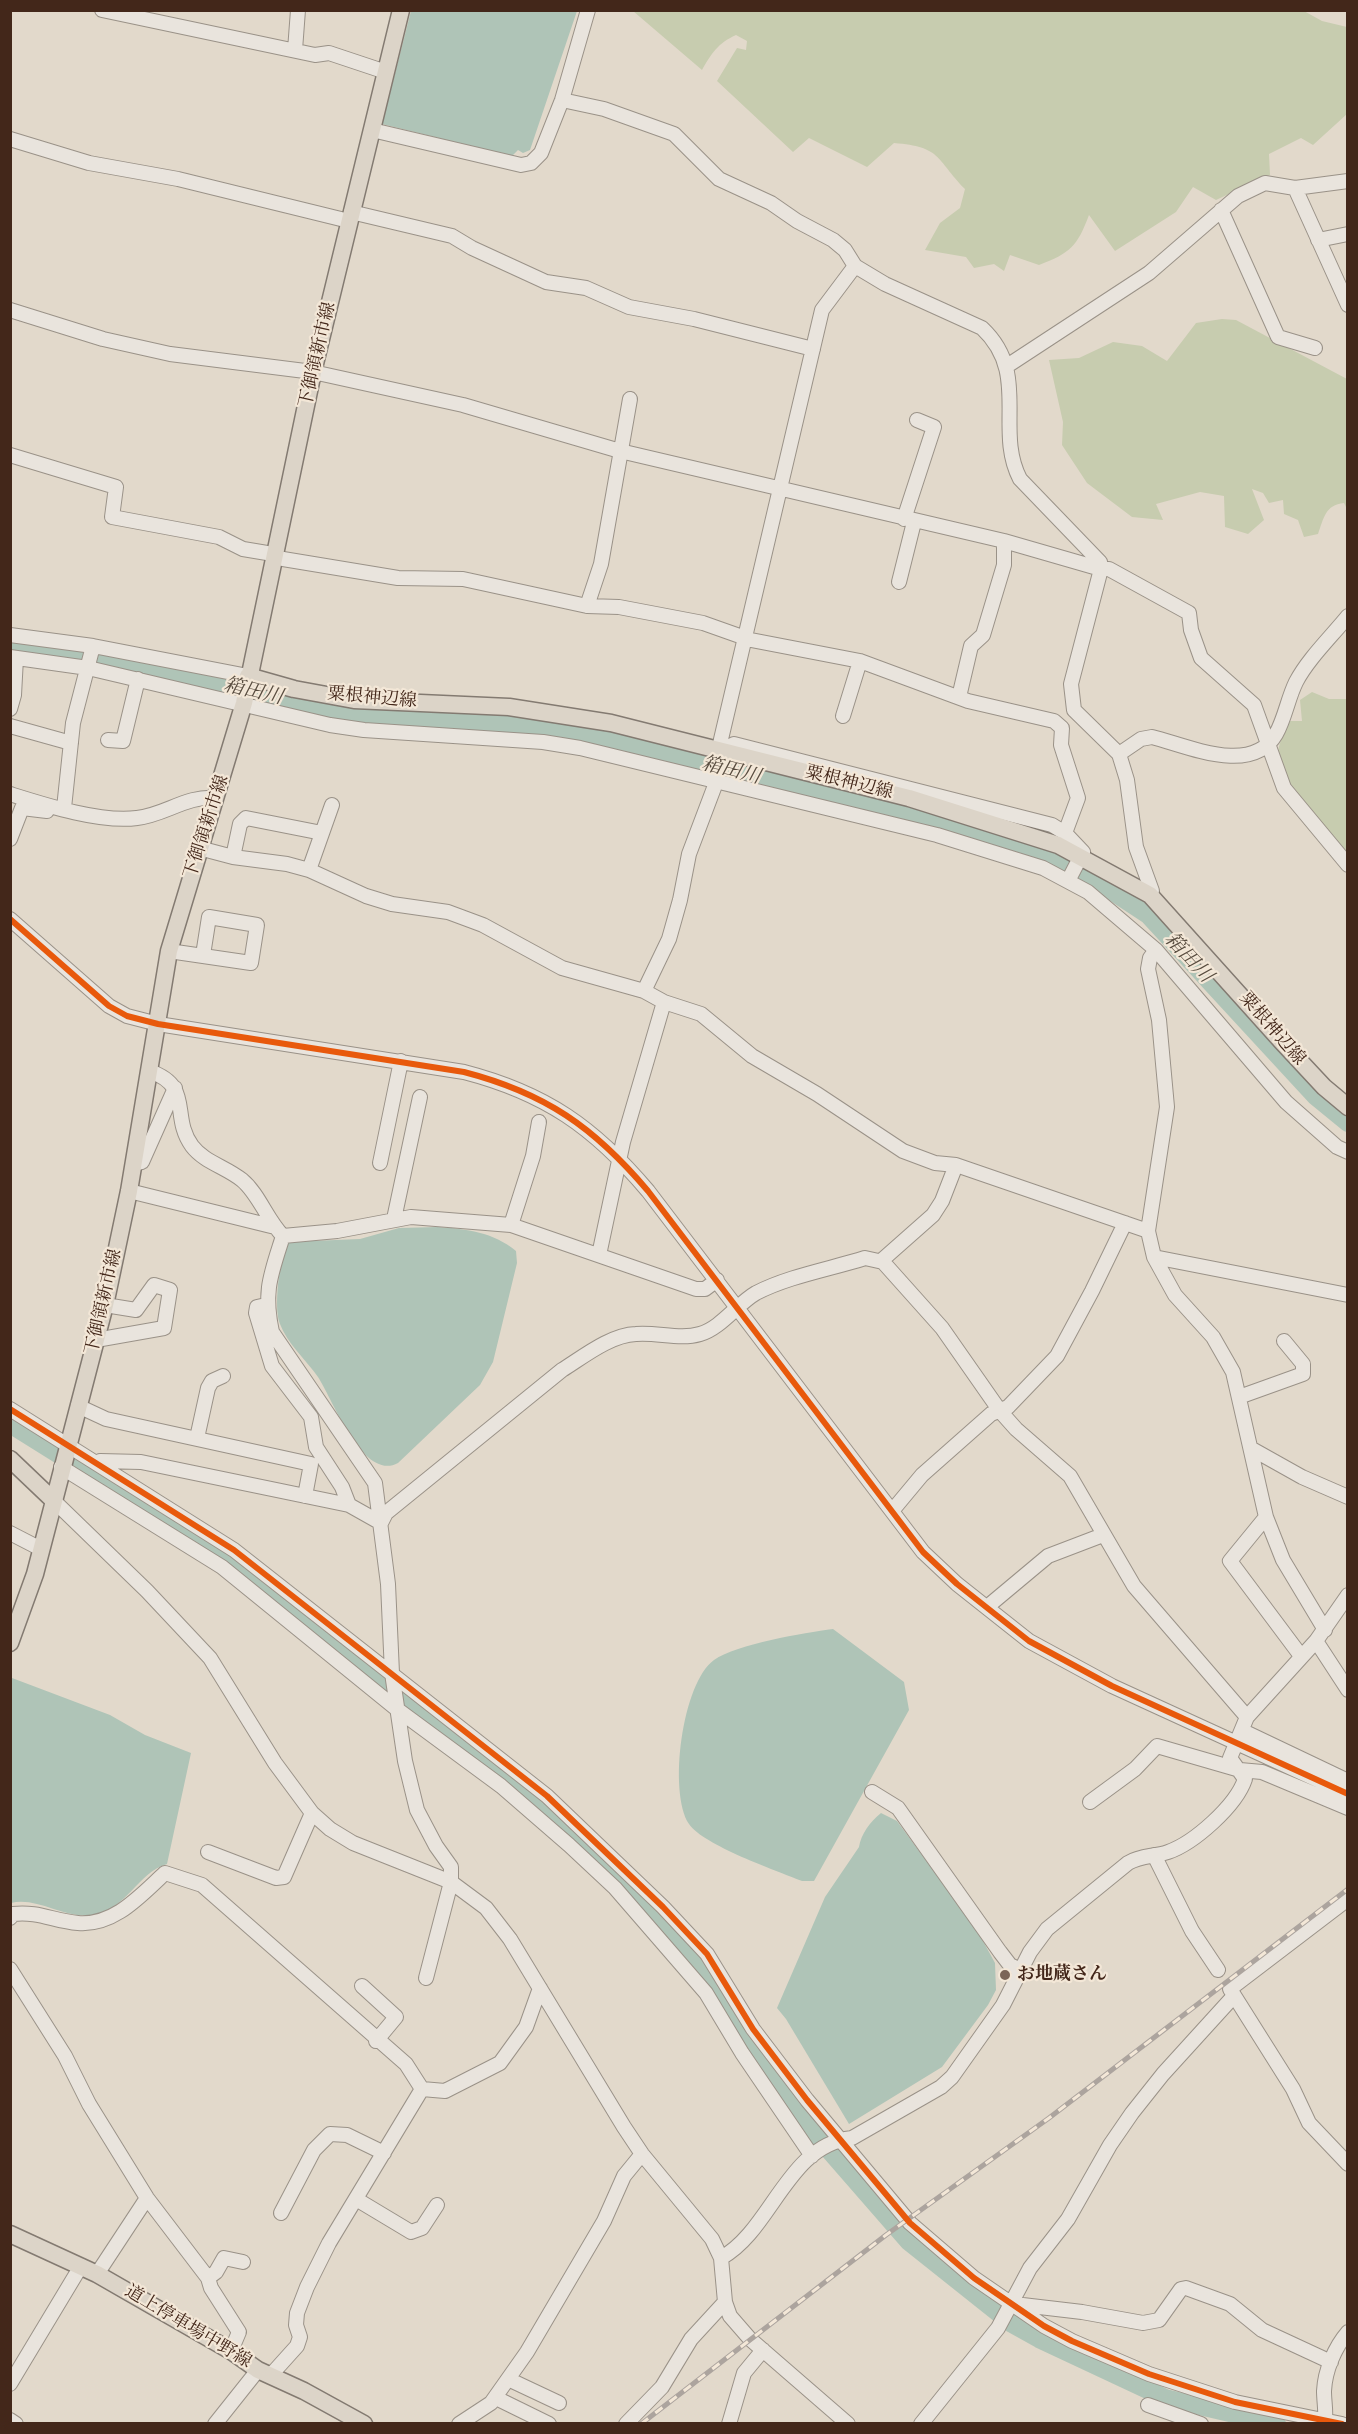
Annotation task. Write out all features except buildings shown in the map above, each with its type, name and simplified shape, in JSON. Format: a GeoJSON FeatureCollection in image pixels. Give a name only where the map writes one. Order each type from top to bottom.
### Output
{"type":"FeatureCollection","features":[{"type":"Feature","properties":{"kind":"main road","name":"下御領新市線"},"geometry":{"type":"LineString","coordinates":[[10,1643],[41,1549],[52,1499],[105,1305],[134,1164],[169,951],[246,690],[313,372],[401,10]]}},
{"type":"Feature","properties":{"kind":"main road","name":"粟根神辺線"},"geometry":{"type":"LineString","coordinates":[[246,690],[294,689],[354,700],[509,707],[611,723],[909,798],[1058,845],[1150,895],[1303,1064],[1347,1107]]}},
{"type":"Feature","properties":{"kind":"main road"},"geometry":{"type":"LineString","coordinates":[[10,1459],[52,1499]]}},
{"type":"Feature","properties":{"kind":"main road","name":"道上停車場中野線"},"geometry":{"type":"LineString","coordinates":[[10,2234],[98,2274],[231,2351],[264,2373],[304,2391],[364,2424]]}},
{"type":"Feature","properties":{"kind":"street"},"geometry":{"type":"LineString","coordinates":[[102,10],[315,55],[329,53],[386,72]]}},
{"type":"Feature","properties":{"kind":"street"},"geometry":{"type":"LineString","coordinates":[[296,50],[298,10]]}},
{"type":"Feature","properties":{"kind":"street"},"geometry":{"type":"LineString","coordinates":[[372,130],[521,165],[531,163],[541,153],[562,100],[588,10]]}},
{"type":"Feature","properties":{"kind":"street"},"geometry":{"type":"LineString","coordinates":[[562,100],[604,109],[674,134],[719,179],[771,203],[797,222],[833,240],[845,250],[855,266],[885,284],[982,328],[990,335],[1008,366],[1013,465],[1020,480],[1093,552],[1100,562],[1101,569],[1071,684],[1061,745],[1078,798],[1065,832]]}},
{"type":"Feature","properties":{"kind":"street"},"geometry":{"type":"LineString","coordinates":[[10,138],[89,163],[178,178],[350,217],[452,236],[472,248],[546,282],[585,288],[629,307],[813,349]]}},
{"type":"Feature","properties":{"kind":"street"},"geometry":{"type":"LineString","coordinates":[[1008,366],[1149,273],[1238,196],[1265,183],[1295,188],[1347,181]]}},
{"type":"Feature","properties":{"kind":"street"},"geometry":{"type":"LineString","coordinates":[[1295,188],[1347,305]]}},
{"type":"Feature","properties":{"kind":"street"},"geometry":{"type":"LineString","coordinates":[[1221,210],[1278,337],[1315,348]]}},
{"type":"Feature","properties":{"kind":"street"},"geometry":{"type":"LineString","coordinates":[[1318,240],[1347,234]]}},
{"type":"Feature","properties":{"kind":"street"},"geometry":{"type":"LineString","coordinates":[[644,991],[669,939],[680,900],[688,854],[717,780],[720,752],[745,637],[822,310],[855,266]]}},
{"type":"Feature","properties":{"kind":"street"},"geometry":{"type":"LineString","coordinates":[[10,310],[103,339],[170,354],[313,372],[463,405],[620,451],[1004,541],[1118,573],[1189,613],[1191,630],[1201,658],[1254,705],[1284,789],[1347,865]]}},
{"type":"Feature","properties":{"kind":"street"},"geometry":{"type":"LineString","coordinates":[[587,606],[601,564],[630,399]]}},
{"type":"Feature","properties":{"kind":"street"},"geometry":{"type":"LineString","coordinates":[[899,582],[909,520],[933,427],[917,420]]}},
{"type":"Feature","properties":{"kind":"street"},"geometry":{"type":"LineString","coordinates":[[10,455],[116,488],[112,517],[219,537],[243,549],[274,556],[398,578],[463,579],[587,606],[620,607],[665,615],[703,623],[751,640],[860,661],[959,697],[1067,717],[1119,754],[1127,780],[1136,847],[1152,891],[1150,895]]}},
{"type":"Feature","properties":{"kind":"street"},"geometry":{"type":"LineString","coordinates":[[959,697],[971,646],[983,634],[1004,565],[1004,541]]}},
{"type":"Feature","properties":{"kind":"street"},"geometry":{"type":"LineString","coordinates":[[1119,754],[1141,740],[1152,738],[1230,756],[1251,755],[1269,743],[1276,733],[1297,681],[1347,616]]}},
{"type":"Feature","properties":{"kind":"street"},"geometry":{"type":"LineString","coordinates":[[10,635],[93,646],[246,690],[330,725],[364,730],[543,742],[623,757],[1004,854],[1068,881],[1097,899],[1156,950],[1286,1102],[1337,1147],[1347,1152]]}},
{"type":"Feature","properties":{"kind":"street"},"geometry":{"type":"LineString","coordinates":[[10,839],[22,808],[69,814],[73,723],[93,646]]}},
{"type":"Feature","properties":{"kind":"street"},"geometry":{"type":"LineString","coordinates":[[10,709],[14,695],[13,657],[88,668],[138,679],[246,690]]}},
{"type":"Feature","properties":{"kind":"street"},"geometry":{"type":"LineString","coordinates":[[843,716],[860,661]]}},
{"type":"Feature","properties":{"kind":"street"},"geometry":{"type":"LineString","coordinates":[[108,740],[123,741],[138,679]]}},
{"type":"Feature","properties":{"kind":"street"},"geometry":{"type":"LineString","coordinates":[[10,726],[71,742]]}},
{"type":"Feature","properties":{"kind":"street"},"geometry":{"type":"LineString","coordinates":[[720,752],[734,744],[1052,825],[1065,832],[1083,852],[1068,881]]}},
{"type":"Feature","properties":{"kind":"street"},"geometry":{"type":"LineString","coordinates":[[10,794],[105,817],[138,818],[195,798],[216,798]]}},
{"type":"Feature","properties":{"kind":"street"},"geometry":{"type":"LineString","coordinates":[[309,870],[332,805]]}},
{"type":"Feature","properties":{"kind":"street"},"geometry":{"type":"LineString","coordinates":[[233,857],[240,824],[246,818],[322,833]]}},
{"type":"Feature","properties":{"kind":"street"},"geometry":{"type":"LineString","coordinates":[[199,848],[233,857],[287,864],[309,870],[366,896],[392,904],[448,912],[483,925],[562,968],[644,991],[664,1002],[701,1014],[752,1056],[817,1094],[903,1151],[935,1163],[956,1165],[1149,1232]]}},
{"type":"Feature","properties":{"kind":"street"},"geometry":{"type":"LineString","coordinates":[[169,951],[251,963],[257,925],[209,917],[202,955]]}},
{"type":"Feature","properties":{"kind":"street"},"geometry":{"type":"LineString","coordinates":[[10,919],[109,1005],[127,1016],[158,1024],[464,1072],[496,1080],[558,1108],[619,1157],[717,1280],[923,1552],[987,1607],[1029,1641],[1101,1680],[1242,1730],[1347,1781]]}},
{"type":"Feature","properties":{"kind":"street"},"geometry":{"type":"LineString","coordinates":[[1156,950],[1150,958],[1148,969],[1159,1020],[1167,1107],[1149,1232],[1154,1257],[1175,1295],[1214,1337],[1233,1372],[1266,1517],[1283,1560],[1347,1690]]}},
{"type":"Feature","properties":{"kind":"street"},"geometry":{"type":"LineString","coordinates":[[599,1255],[619,1157],[664,1002]]}},
{"type":"Feature","properties":{"kind":"street"},"geometry":{"type":"LineString","coordinates":[[380,1162],[401,1061]]}},
{"type":"Feature","properties":{"kind":"street"},"geometry":{"type":"LineString","coordinates":[[149,1071],[165,1076],[179,1094],[184,1131],[192,1145],[212,1162],[243,1180],[279,1232],[266,1305],[272,1332],[375,1483],[388,1584],[393,1677],[405,1761],[417,1810],[436,1846],[451,1867],[451,1882],[426,1978]]}},
{"type":"Feature","properties":{"kind":"street"},"geometry":{"type":"LineString","coordinates":[[134,1164],[142,1162],[175,1088]]}},
{"type":"Feature","properties":{"kind":"street"},"geometry":{"type":"LineString","coordinates":[[394,1219],[420,1097]]}},
{"type":"Feature","properties":{"kind":"street"},"geometry":{"type":"LineString","coordinates":[[511,1225],[533,1156],[539,1122]]}},
{"type":"Feature","properties":{"kind":"street"},"geometry":{"type":"LineString","coordinates":[[881,1261],[933,1215],[942,1201],[956,1165]]}},
{"type":"Feature","properties":{"kind":"street"},"geometry":{"type":"LineString","coordinates":[[129,1191],[279,1232],[338,1231],[394,1219],[433,1217],[511,1225],[696,1290],[705,1289],[717,1280]]}},
{"type":"Feature","properties":{"kind":"street"},"geometry":{"type":"LineString","coordinates":[[892,1511],[922,1475],[991,1414],[1008,1407],[1057,1356],[1125,1223]]}},
{"type":"Feature","properties":{"kind":"street"},"geometry":{"type":"LineString","coordinates":[[1154,1257],[1347,1295]]}},
{"type":"Feature","properties":{"kind":"street"},"geometry":{"type":"LineString","coordinates":[[381,1524],[386,1513],[562,1370],[590,1353],[621,1337],[635,1334],[692,1335],[703,1333],[753,1295],[770,1287],[865,1258],[881,1261],[942,1328],[1000,1411],[1016,1429],[1070,1476],[1120,1566],[1242,1730],[1315,1779],[1347,1794]]}},
{"type":"Feature","properties":{"kind":"street"},"geometry":{"type":"LineString","coordinates":[[96,1340],[164,1328],[170,1290],[154,1285],[136,1310],[105,1305]]}},
{"type":"Feature","properties":{"kind":"street"},"geometry":{"type":"LineString","coordinates":[[266,1305],[257,1307],[256,1313],[272,1366],[311,1417],[316,1447],[342,1487],[349,1505]]}},
{"type":"Feature","properties":{"kind":"street"},"geometry":{"type":"LineString","coordinates":[[1239,1397],[1303,1374],[1303,1364],[1284,1341]]}},
{"type":"Feature","properties":{"kind":"street"},"geometry":{"type":"LineString","coordinates":[[197,1438],[208,1388],[212,1381],[223,1376]]}},
{"type":"Feature","properties":{"kind":"street"},"geometry":{"type":"LineString","coordinates":[[78,1406],[106,1419],[311,1464],[304,1496]]}},
{"type":"Feature","properties":{"kind":"street"},"geometry":{"type":"LineString","coordinates":[[10,1409],[65,1456],[222,1567],[501,1786],[615,1888],[706,1993],[742,2053],[814,2155]]}},
{"type":"Feature","properties":{"kind":"street"},"geometry":{"type":"LineString","coordinates":[[1252,1449],[1302,1477],[1347,1497]]}},
{"type":"Feature","properties":{"kind":"street"},"geometry":{"type":"LineString","coordinates":[[65,1456],[98,1464],[234,1550],[547,1796],[663,1907],[707,1954],[753,2029],[838,2141],[910,2223],[974,2278],[1072,2342],[1149,2374],[1235,2402],[1342,2424]]}},
{"type":"Feature","properties":{"kind":"street"},"geometry":{"type":"LineString","coordinates":[[98,1464],[100,1461],[141,1462],[349,1505],[381,1524]]}},
{"type":"Feature","properties":{"kind":"street"},"geometry":{"type":"LineString","coordinates":[[52,1499],[147,1591],[210,1658],[275,1764],[312,1813],[330,1829],[353,1843],[451,1882],[486,1908],[510,1939],[642,2154],[712,2239],[721,2258],[725,2302],[730,2316],[763,2350],[848,2424]]}},
{"type":"Feature","properties":{"kind":"street"},"geometry":{"type":"LineString","coordinates":[[1266,1517],[1230,1561],[1301,1656]]}},
{"type":"Feature","properties":{"kind":"street"},"geometry":{"type":"LineString","coordinates":[[10,1533],[41,1549]]}},
{"type":"Feature","properties":{"kind":"street"},"geometry":{"type":"LineString","coordinates":[[987,1607],[1048,1556],[1103,1535]]}},
{"type":"Feature","properties":{"kind":"street"},"geometry":{"type":"LineString","coordinates":[[721,2258],[736,2250],[774,2203],[789,2180],[814,2155],[838,2141],[852,2138],[941,2087],[952,2077],[1003,2005],[1021,1970],[1047,1929],[1083,1898],[1138,1857],[1168,1852],[1188,1842],[1223,1812],[1245,1779],[1230,1758],[1242,1730],[1320,1635],[1347,1595]]}},
{"type":"Feature","properties":{"kind":"street"},"geometry":{"type":"LineString","coordinates":[[1090,1802],[1135,1769],[1157,1746],[1240,1770],[1262,1772],[1347,1808]]}},
{"type":"Feature","properties":{"kind":"street"},"geometry":{"type":"LineString","coordinates":[[872,1792],[898,1808],[1000,1952],[1011,1965],[1021,1970]]}},
{"type":"Feature","properties":{"kind":"street"},"geometry":{"type":"LineString","coordinates":[[208,1852],[276,1878],[284,1877],[312,1813]]}},
{"type":"Feature","properties":{"kind":"street"},"geometry":{"type":"LineString","coordinates":[[1154,1855],[1192,1930],[1218,1970]]}},
{"type":"Feature","properties":{"kind":"street"},"geometry":{"type":"LineString","coordinates":[[10,1918],[13,1914],[35,1912],[78,1923],[105,1921],[121,1912],[165,1873],[202,1885],[376,2041],[406,2064],[422,2088],[445,2091],[500,2063],[526,2027],[540,1988]]}},
{"type":"Feature","properties":{"kind":"street"},"geometry":{"type":"LineString","coordinates":[[1347,1899],[1230,1989],[1293,2089],[1309,2123],[1347,2164]]}},
{"type":"Feature","properties":{"kind":"street"},"geometry":{"type":"LineString","coordinates":[[10,1969],[65,2056],[89,2104],[147,2198],[208,2278],[211,2289],[239,2332],[231,2351]]}},
{"type":"Feature","properties":{"kind":"street"},"geometry":{"type":"LineString","coordinates":[[362,1986],[396,2017],[376,2041]]}},
{"type":"Feature","properties":{"kind":"street"},"geometry":{"type":"LineString","coordinates":[[921,2424],[998,2328],[1030,2268],[1068,2219],[1110,2145],[1132,2113],[1163,2074],[1233,1997]]}},
{"type":"Feature","properties":{"kind":"street"},"geometry":{"type":"LineString","coordinates":[[215,2424],[264,2373],[297,2346],[300,2337],[296,2325],[297,2313],[307,2287],[329,2243],[422,2088]]}},
{"type":"Feature","properties":{"kind":"street"},"geometry":{"type":"LineString","coordinates":[[281,2213],[314,2150],[330,2133],[347,2135],[384,2153]]}},
{"type":"Feature","properties":{"kind":"street"},"geometry":{"type":"LineString","coordinates":[[459,2424],[496,2398],[544,2326],[604,2221],[624,2176],[642,2154]]}},
{"type":"Feature","properties":{"kind":"street"},"geometry":{"type":"LineString","coordinates":[[98,2274],[147,2198]]}},
{"type":"Feature","properties":{"kind":"street"},"geometry":{"type":"LineString","coordinates":[[357,2199],[411,2232],[422,2228],[437,2205]]}},
{"type":"Feature","properties":{"kind":"street"},"geometry":{"type":"LineString","coordinates":[[208,2278],[216,2272],[224,2258],[243,2262]]}},
{"type":"Feature","properties":{"kind":"street"},"geometry":{"type":"LineString","coordinates":[[10,2384],[81,2266]]}},
{"type":"Feature","properties":{"kind":"street"},"geometry":{"type":"LineString","coordinates":[[1012,2304],[1082,2312],[1143,2323],[1159,2320],[1180,2289],[1186,2289],[1230,2304],[1263,2330],[1331,2362]]}},
{"type":"Feature","properties":{"kind":"street"},"geometry":{"type":"LineString","coordinates":[[626,2424],[662,2387],[692,2339],[725,2302]]}},
{"type":"Feature","properties":{"kind":"street"},"geometry":{"type":"LineString","coordinates":[[1325,2420],[1324,2391],[1331,2362],[1339,2342],[1347,2332]]}},
{"type":"Feature","properties":{"kind":"street"},"geometry":{"type":"LineString","coordinates":[[729,2424],[744,2373],[763,2350]]}},
{"type":"Feature","properties":{"kind":"street"},"geometry":{"type":"LineString","coordinates":[[508,2379],[559,2403]]}},
{"type":"Feature","properties":{"kind":"street"},"geometry":{"type":"LineString","coordinates":[[496,2398],[549,2424]]}},
{"type":"Feature","properties":{"kind":"street"},"geometry":{"type":"LineString","coordinates":[[1148,2405],[1201,2424]]}},
{"type":"Feature","properties":{"kind":"street"},"geometry":{"type":"LineString","coordinates":[[10,2420],[16,2424]]}},
{"type":"Feature","properties":{"kind":"shaded area"},"geometry":{"type":"Polygon","coordinates":[[[411,11],[577,11],[530,150],[523,153],[518,150],[512,156],[382,124],[411,11]]]}},
{"type":"Feature","properties":{"kind":"shaded area"},"geometry":{"type":"Polygon","coordinates":[[[633,11],[1304,11],[1322,21],[1347,27],[1347,114],[1313,145],[1301,138],[1269,154],[1270,175],[1216,200],[1193,187],[1176,212],[1115,251],[1089,215],[1071,248],[1050,261],[1039,265],[1010,255],[1004,271],[994,264],[974,268],[966,257],[925,250],[940,223],[960,208],[965,189],[930,151],[894,143],[867,167],[809,138],[793,152],[717,81],[737,48],[746,50],[747,41],[736,35],[724,42],[712,54],[702,70],[633,11]]]}},
{"type":"Feature","properties":{"kind":"shaded area"},"geometry":{"type":"Polygon","coordinates":[[[1222,319],[1236,320],[1347,379],[1347,509],[1344,503],[1329,509],[1318,534],[1304,537],[1298,520],[1284,514],[1283,500],[1269,503],[1263,493],[1252,489],[1264,520],[1248,534],[1225,527],[1224,496],[1200,492],[1156,504],[1163,520],[1132,517],[1087,483],[1062,445],[1063,422],[1049,360],[1079,358],[1113,342],[1142,346],[1167,361],[1196,323],[1222,319]]]}},
{"type":"Feature","properties":{"kind":"shaded area"},"geometry":{"type":"Polygon","coordinates":[[[1312,692],[1329,699],[1347,699],[1347,859],[1295,798],[1281,770],[1278,756],[1282,738],[1290,721],[1302,721],[1300,700],[1312,692]]]}},
{"type":"Feature","properties":{"kind":"shaded area"},"geometry":{"type":"Polygon","coordinates":[[[438,1227],[469,1230],[498,1240],[516,1251],[517,1263],[493,1362],[480,1385],[398,1463],[385,1466],[373,1461],[350,1436],[318,1377],[283,1331],[277,1306],[282,1260],[287,1242],[360,1239],[399,1228],[438,1227]]]}},
{"type":"Feature","properties":{"kind":"shaded area"},"geometry":{"type":"Polygon","coordinates":[[[833,1629],[904,1682],[909,1710],[814,1881],[802,1881],[724,1849],[697,1832],[689,1824],[683,1809],[680,1788],[679,1764],[682,1739],[686,1714],[694,1691],[703,1672],[714,1660],[754,1644],[833,1629]]]}},
{"type":"Feature","properties":{"kind":"shaded area"},"geometry":{"type":"Polygon","coordinates":[[[12,1678],[110,1715],[145,1735],[191,1753],[167,1864],[148,1875],[123,1899],[104,1912],[92,1915],[71,1914],[30,1902],[11,1903],[12,1678]]]}},
{"type":"Feature","properties":{"kind":"shaded area"},"geometry":{"type":"Polygon","coordinates":[[[881,1813],[897,1821],[977,1930],[995,1963],[996,1990],[988,2005],[942,2067],[849,2124],[786,2019],[777,2008],[825,1897],[859,1847],[867,1828],[881,1813]]]}},
{"type":"Feature","properties":{"kind":"waterway","name":"箱田川"},"geometry":{"type":"LineString","coordinates":[[10,647],[99,658],[369,718],[504,723],[578,733],[1022,844],[1084,873],[1148,915],[1315,1096],[1348,1123]]}},
{"type":"Feature","properties":{"kind":"waterway"},"geometry":{"type":"LineString","coordinates":[[10,1424],[213,1551],[336,1643],[561,1821],[710,1978],[758,2053],[821,2141],[909,2242],[1012,2324],[1165,2398],[1277,2424]]}},
{"type":"Feature","properties":{"kind":"railway"},"geometry":{"type":"LineString","coordinates":[[641,2424],[886,2235],[1049,2118],[1348,1889]]}},
{"type":"Feature","properties":{"kind":"cycle path"},"geometry":{"type":"LineString","coordinates":[[10,919],[109,1006],[127,1016],[158,1024],[464,1072],[519,1090],[566,1115],[608,1148],[648,1191],[923,1552],[957,1584],[1029,1641],[1112,1686],[1348,1794]]}},
{"type":"Feature","properties":{"kind":"cycle path"},"geometry":{"type":"LineString","coordinates":[[10,1409],[234,1550],[547,1796],[663,1907],[707,1954],[753,2029],[807,2100],[910,2223],[974,2278],[1044,2326],[1072,2341],[1149,2374],[1235,2402],[1342,2424]]}},
{"type":"Feature","properties":{"kind":"place","name":"お地蔵さん"},"geometry":{"type":"Point","coordinates":[1005,1975]}}]}
